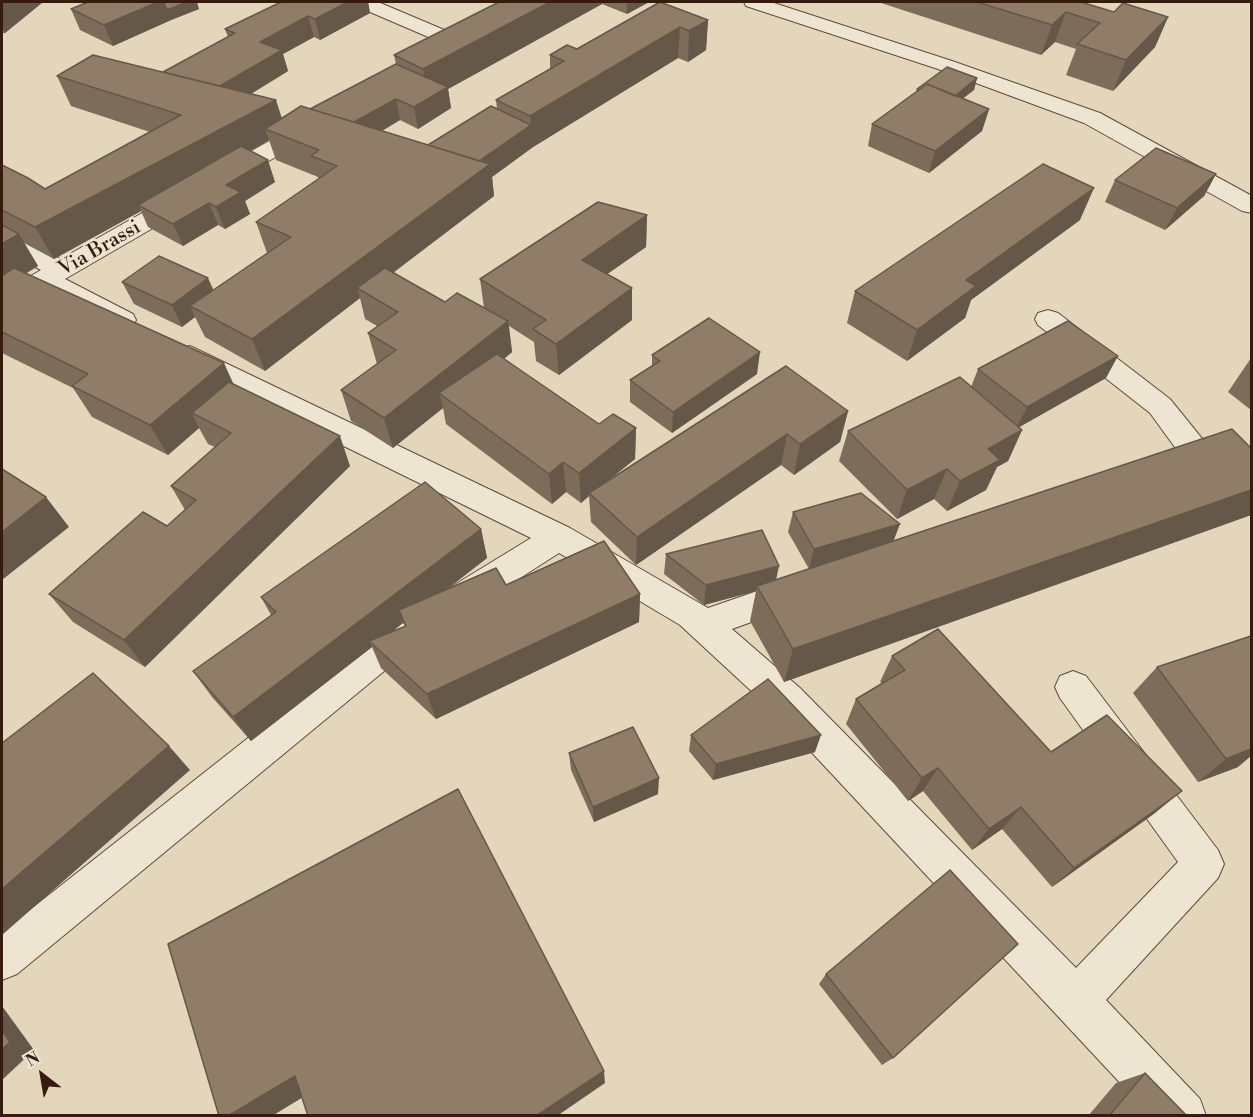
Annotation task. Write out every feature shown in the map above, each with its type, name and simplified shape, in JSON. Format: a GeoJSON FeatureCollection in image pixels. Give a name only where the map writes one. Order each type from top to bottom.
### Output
{"type":"FeatureCollection","features":[{"type":"Feature","properties":{"kind":"street"},"geometry":{"type":"LineString","coordinates":[[363,2],[461,44]]}},
{"type":"Feature","properties":{"kind":"street"},"geometry":{"type":"LineString","coordinates":[[753,2],[945,65],[1092,118],[1251,206]]}},
{"type":"Feature","properties":{"kind":"street"},"geometry":{"type":"LineString","coordinates":[[431,59],[482,33]]}},
{"type":"Feature","properties":{"kind":"street","name":"Via Brassi"},"geometry":{"type":"LineString","coordinates":[[2,304],[329,116]]}},
{"type":"Feature","properties":{"kind":"street"},"geometry":{"type":"LineString","coordinates":[[2,240],[157,338],[256,391],[559,537],[692,615],[787,699],[1076,1000],[1183,1116]]}},
{"type":"Feature","properties":{"kind":"street"},"geometry":{"type":"LineString","coordinates":[[1048,319],[1160,406],[1193,449],[1218,468]]}},
{"type":"Feature","properties":{"kind":"street"},"geometry":{"type":"LineString","coordinates":[[1160,461],[1193,449]]}},
{"type":"Feature","properties":{"kind":"street"},"geometry":{"type":"LineString","coordinates":[[2,959],[400,636],[559,537]]}},
{"type":"Feature","properties":{"kind":"street"},"geometry":{"type":"LineString","coordinates":[[703,625],[826,581]]}},
{"type":"Feature","properties":{"kind":"street"},"geometry":{"type":"LineString","coordinates":[[1073,687],[1204,864],[1076,1000]]}},
{"type":"Feature","properties":{"kind":"building"},"geometry":{"type":"Polygon","coordinates":[[[88,2],[158,2],[104,25],[71,9],[88,2]]]}},
{"type":"Feature","properties":{"kind":"building"},"geometry":{"type":"Polygon","coordinates":[[[164,2],[187,2],[167,10],[164,2]]]}},
{"type":"Feature","properties":{"kind":"building"},"geometry":{"type":"Polygon","coordinates":[[[281,2],[348,2],[315,19],[308,16],[260,42],[282,50],[220,86],[163,72],[235,33],[225,29],[281,2]]]}},
{"type":"Feature","properties":{"kind":"building"},"geometry":{"type":"Polygon","coordinates":[[[499,2],[550,2],[423,69],[394,55],[499,2]]]}},
{"type":"Feature","properties":{"kind":"building"},"geometry":{"type":"Polygon","coordinates":[[[660,2],[708,20],[689,31],[680,27],[530,116],[496,100],[564,61],[550,55],[567,45],[577,49],[660,2]]]}},
{"type":"Feature","properties":{"kind":"building"},"geometry":{"type":"Polygon","coordinates":[[[977,2],[1081,2],[1114,12],[1123,3],[1168,17],[1126,60],[1077,44],[1100,23],[1066,12],[1052,25],[977,2]]]}},
{"type":"Feature","properties":{"kind":"building"},"geometry":{"type":"Polygon","coordinates":[[[93,55],[276,100],[35,227],[2,210],[2,165],[45,189],[181,115],[57,76],[93,55]]]}},
{"type":"Feature","properties":{"kind":"building"},"geometry":{"type":"Polygon","coordinates":[[[396,64],[448,87],[414,107],[396,99],[354,122],[310,109],[396,64]]]}},
{"type":"Feature","properties":{"kind":"building"},"geometry":{"type":"Polygon","coordinates":[[[947,67],[977,78],[955,96],[927,84],[917,89],[947,67]]]}},
{"type":"Feature","properties":{"kind":"building"},"geometry":{"type":"Polygon","coordinates":[[[927,84],[989,109],[935,151],[872,124],[927,84]]]}},
{"type":"Feature","properties":{"kind":"building"},"geometry":{"type":"Polygon","coordinates":[[[301,106],[490,164],[252,339],[190,306],[291,237],[256,222],[337,166],[311,156],[319,150],[265,129],[301,106]]]}},
{"type":"Feature","properties":{"kind":"building"},"geometry":{"type":"Polygon","coordinates":[[[491,106],[531,125],[479,161],[428,145],[491,106]]]}},
{"type":"Feature","properties":{"kind":"building"},"geometry":{"type":"Polygon","coordinates":[[[241,146],[268,160],[226,185],[241,192],[216,207],[209,203],[173,224],[138,205],[241,146]]]}},
{"type":"Feature","properties":{"kind":"building"},"geometry":{"type":"Polygon","coordinates":[[[1156,148],[1216,174],[1177,208],[1115,180],[1156,148]]]}},
{"type":"Feature","properties":{"kind":"building"},"geometry":{"type":"Polygon","coordinates":[[[1043,164],[1094,188],[966,280],[976,286],[917,330],[855,291],[1043,164]]]}},
{"type":"Feature","properties":{"kind":"building"},"geometry":{"type":"Polygon","coordinates":[[[598,202],[647,215],[582,260],[632,288],[556,344],[533,329],[546,320],[480,279],[598,202]]]}},
{"type":"Feature","properties":{"kind":"building"},"geometry":{"type":"Polygon","coordinates":[[[2,225],[19,234],[2,244],[2,225]]]}},
{"type":"Feature","properties":{"kind":"building"},"geometry":{"type":"Polygon","coordinates":[[[159,256],[208,278],[172,305],[122,282],[159,256]]]}},
{"type":"Feature","properties":{"kind":"building"},"geometry":{"type":"Polygon","coordinates":[[[14,268],[224,363],[150,425],[72,386],[88,374],[2,332],[2,276],[14,268]]]}},
{"type":"Feature","properties":{"kind":"building"},"geometry":{"type":"Polygon","coordinates":[[[385,268],[445,302],[457,293],[508,321],[384,418],[341,390],[396,350],[368,333],[398,312],[357,288],[385,268]]]}},
{"type":"Feature","properties":{"kind":"building"},"geometry":{"type":"Polygon","coordinates":[[[709,318],[760,352],[673,412],[630,380],[660,361],[652,355],[709,318]]]}},
{"type":"Feature","properties":{"kind":"building"},"geometry":{"type":"Polygon","coordinates":[[[1068,321],[1118,356],[1027,407],[978,369],[1068,321]]]}},
{"type":"Feature","properties":{"kind":"building"},"geometry":{"type":"Polygon","coordinates":[[[497,354],[599,424],[613,414],[636,428],[579,473],[563,462],[549,474],[439,393],[497,354]]]}},
{"type":"Feature","properties":{"kind":"building"},"geometry":{"type":"Polygon","coordinates":[[[786,366],[848,411],[800,444],[787,434],[637,537],[589,493],[786,366]]]}},
{"type":"Feature","properties":{"kind":"building"},"geometry":{"type":"Polygon","coordinates":[[[960,377],[1022,430],[988,449],[1000,460],[960,481],[947,469],[907,490],[848,431],[960,377]]]}},
{"type":"Feature","properties":{"kind":"building"},"geometry":{"type":"Polygon","coordinates":[[[229,382],[340,436],[124,640],[49,594],[143,512],[167,526],[196,500],[171,486],[231,433],[192,413],[229,382]]]}},
{"type":"Feature","properties":{"kind":"building"},"geometry":{"type":"Polygon","coordinates":[[[1232,429],[1251,448],[1251,490],[793,649],[757,586],[1232,429]]]}},
{"type":"Feature","properties":{"kind":"building"},"geometry":{"type":"Polygon","coordinates":[[[2,469],[46,497],[2,532],[2,469]]]}},
{"type":"Feature","properties":{"kind":"building"},"geometry":{"type":"Polygon","coordinates":[[[425,482],[481,529],[233,717],[193,671],[276,612],[261,597],[425,482]]]}},
{"type":"Feature","properties":{"kind":"building"},"geometry":{"type":"Polygon","coordinates":[[[861,493],[900,524],[814,549],[793,512],[861,493]]]}},
{"type":"Feature","properties":{"kind":"building"},"geometry":{"type":"Polygon","coordinates":[[[762,530],[779,566],[706,585],[666,554],[762,530]]]}},
{"type":"Feature","properties":{"kind":"building"},"geometry":{"type":"Polygon","coordinates":[[[604,541],[640,594],[427,694],[369,641],[406,626],[399,610],[496,568],[506,585],[604,541]]]}},
{"type":"Feature","properties":{"kind":"building"},"geometry":{"type":"Polygon","coordinates":[[[938,629],[1051,752],[1107,715],[1182,791],[1074,868],[1021,807],[989,829],[938,768],[922,778],[856,699],[905,670],[892,656],[938,629]]]}},
{"type":"Feature","properties":{"kind":"building"},"geometry":{"type":"Polygon","coordinates":[[[1251,636],[1251,749],[1226,759],[1157,667],[1251,636]]]}},
{"type":"Feature","properties":{"kind":"building"},"geometry":{"type":"Polygon","coordinates":[[[93,673],[169,746],[2,889],[2,743],[93,673]]]}},
{"type":"Feature","properties":{"kind":"building"},"geometry":{"type":"Polygon","coordinates":[[[768,679],[821,735],[716,764],[691,735],[768,679]]]}},
{"type":"Feature","properties":{"kind":"building"},"geometry":{"type":"Polygon","coordinates":[[[633,727],[659,778],[593,807],[569,753],[633,727]]]}},
{"type":"Feature","properties":{"kind":"building"},"geometry":{"type":"Polygon","coordinates":[[[458,789],[604,1071],[536,1116],[308,1116],[295,1076],[228,1116],[219,1116],[168,944],[458,789]]]}},
{"type":"Feature","properties":{"kind":"building"},"geometry":{"type":"Polygon","coordinates":[[[950,870],[1018,944],[893,1058],[826,974],[950,870]]]}},
{"type":"Feature","properties":{"kind":"building"},"geometry":{"type":"Polygon","coordinates":[[[2,1031],[10,1042],[2,1049],[2,1031]]]}},
{"type":"Feature","properties":{"kind":"building"},"geometry":{"type":"Polygon","coordinates":[[[1145,1073],[1187,1116],[1109,1116],[1145,1073]]]}}]}
